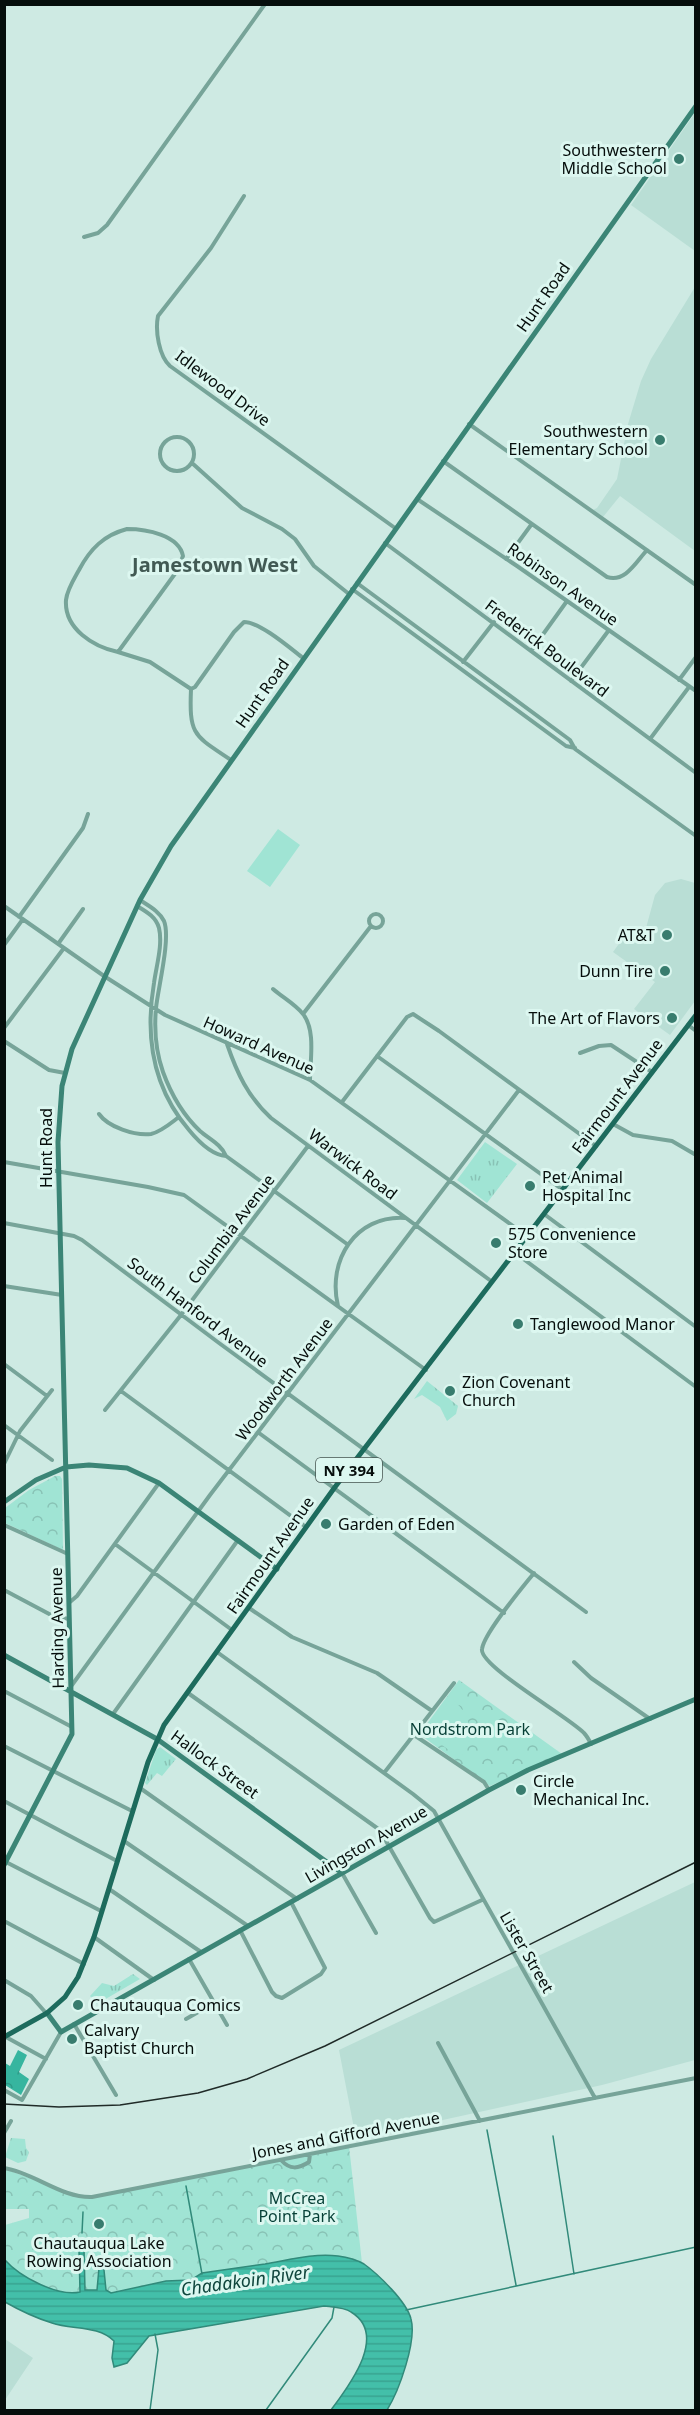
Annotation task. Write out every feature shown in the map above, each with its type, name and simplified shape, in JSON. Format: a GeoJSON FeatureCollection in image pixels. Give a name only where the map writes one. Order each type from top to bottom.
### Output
{"type":"FeatureCollection","features":[{"type":"Feature","properties":{"kind":"main road","name":"Fairmount Avenue"},"geometry":{"type":"LineString","coordinates":[[47,2013],[70,1990],[84,1964],[157,1738],[335,1487],[696,1015]]}},
{"type":"Feature","properties":{"kind":"main road","name":"NY 394"},"geometry":{"type":"LineString","coordinates":[[5,2037],[47,2013]]}},
{"type":"Feature","properties":{"kind":"street"},"geometry":{"type":"LineString","coordinates":[[84,237],[98,233],[107,225],[265,4]]}},
{"type":"Feature","properties":{"kind":"street","name":"Hunt Road"},"geometry":{"type":"LineString","coordinates":[[64,1374],[59,1107],[65,1073],[77,1036],[137,906],[165,854],[696,106]]}},
{"type":"Feature","properties":{"kind":"street","name":"Idlewood Drive"},"geometry":{"type":"LineString","coordinates":[[244,196],[212,248],[158,316],[157,329],[164,359],[170,366],[395,528]]}},
{"type":"Feature","properties":{"kind":"street"},"geometry":{"type":"LineString","coordinates":[[469,424],[696,585]]}},
{"type":"Feature","properties":{"kind":"street"},"geometry":{"type":"LineString","coordinates":[[173,438],[189,442],[194,452],[192,463],[178,472],[167,469],[163,465],[160,454],[164,444],[173,438]]}},
{"type":"Feature","properties":{"kind":"street"},"geometry":{"type":"LineString","coordinates":[[443,461],[598,572],[614,579],[623,576],[647,550]]}},
{"type":"Feature","properties":{"kind":"street"},"geometry":{"type":"LineString","coordinates":[[192,463],[242,508],[295,539],[314,566],[460,667],[566,746],[575,748]]}},
{"type":"Feature","properties":{"kind":"street","name":"Robinson Avenue"},"geometry":{"type":"LineString","coordinates":[[416,499],[696,691]]}},
{"type":"Feature","properties":{"kind":"street"},"geometry":{"type":"LineString","coordinates":[[506,559],[531,525]]}},
{"type":"Feature","properties":{"kind":"street"},"geometry":{"type":"LineString","coordinates":[[118,652],[182,562],[181,549],[157,533],[127,529],[104,538],[91,549],[68,593],[68,615],[79,631],[96,646],[150,662],[191,689]]}},
{"type":"Feature","properties":{"kind":"street","name":"Frederick Boulevard"},"geometry":{"type":"LineString","coordinates":[[385,542],[696,773]]}},
{"type":"Feature","properties":{"kind":"street"},"geometry":{"type":"LineString","coordinates":[[357,582],[570,740],[575,748],[696,836]]}},
{"type":"Feature","properties":{"kind":"street"},"geometry":{"type":"LineString","coordinates":[[531,651],[567,601]]}},
{"type":"Feature","properties":{"kind":"street"},"geometry":{"type":"LineString","coordinates":[[191,689],[195,687],[234,632],[244,622],[251,622],[260,627],[303,658]]}},
{"type":"Feature","properties":{"kind":"street"},"geometry":{"type":"LineString","coordinates":[[460,667],[494,622]]}},
{"type":"Feature","properties":{"kind":"street"},"geometry":{"type":"LineString","coordinates":[[571,681],[609,630]]}},
{"type":"Feature","properties":{"kind":"street"},"geometry":{"type":"LineString","coordinates":[[679,680],[696,657]]}},
{"type":"Feature","properties":{"kind":"street"},"geometry":{"type":"LineString","coordinates":[[650,739],[689,687]]}},
{"type":"Feature","properties":{"kind":"street"},"geometry":{"type":"LineString","coordinates":[[191,689],[190,722],[194,731],[203,741],[231,760]]}},
{"type":"Feature","properties":{"kind":"street"},"geometry":{"type":"LineString","coordinates":[[4,945],[83,828],[88,814]]}},
{"type":"Feature","properties":{"kind":"street"},"geometry":{"type":"LineString","coordinates":[[140,900],[160,916],[166,928],[156,1009],[157,1049],[168,1085],[189,1119],[200,1132],[223,1148],[226,1156],[347,1244]]}},
{"type":"Feature","properties":{"kind":"street","name":"Howard Avenue"},"geometry":{"type":"LineString","coordinates":[[4,906],[104,976],[156,1009],[227,1044],[310,1080],[527,1236]]}},
{"type":"Feature","properties":{"kind":"street"},"geometry":{"type":"LineString","coordinates":[[137,906],[153,917],[160,931],[150,1005],[151,1044],[155,1066],[166,1095],[179,1117],[202,1144],[218,1156],[226,1156]]}},
{"type":"Feature","properties":{"kind":"street"},"geometry":{"type":"LineString","coordinates":[[58,944],[82,909]]}},
{"type":"Feature","properties":{"kind":"street"},"geometry":{"type":"LineString","coordinates":[[303,1014],[371,926]]}},
{"type":"Feature","properties":{"kind":"street"},"geometry":{"type":"LineString","coordinates":[[4,1028],[64,948]]}},
{"type":"Feature","properties":{"kind":"street"},"geometry":{"type":"LineString","coordinates":[[273,989],[303,1014],[307,1023],[310,1040],[310,1080]]}},
{"type":"Feature","properties":{"kind":"street"},"geometry":{"type":"LineString","coordinates":[[342,1102],[406,1017],[411,1014],[439,1031],[596,1146]]}},
{"type":"Feature","properties":{"kind":"street"},"geometry":{"type":"LineString","coordinates":[[688,1025],[696,1031]]}},
{"type":"Feature","properties":{"kind":"street"},"geometry":{"type":"LineString","coordinates":[[4,1041],[49,1070],[65,1073]]}},
{"type":"Feature","properties":{"kind":"street","name":"Warwick Road"},"geometry":{"type":"LineString","coordinates":[[227,1044],[242,1082],[258,1106],[308,1146],[491,1281]]}},
{"type":"Feature","properties":{"kind":"street"},"geometry":{"type":"LineString","coordinates":[[580,1053],[599,1046],[611,1045],[652,1072]]}},
{"type":"Feature","properties":{"kind":"street"},"geometry":{"type":"LineString","coordinates":[[376,1056],[562,1190]]}},
{"type":"Feature","properties":{"kind":"street","name":"Woodworth Avenue"},"geometry":{"type":"LineString","coordinates":[[72,1688],[198,1511],[519,1090]]}},
{"type":"Feature","properties":{"kind":"street"},"geometry":{"type":"LineString","coordinates":[[99,1114],[107,1123],[143,1133],[158,1131],[179,1117]]}},
{"type":"Feature","properties":{"kind":"street"},"geometry":{"type":"LineString","coordinates":[[612,1123],[633,1136],[662,1138],[677,1143],[696,1155]]}},
{"type":"Feature","properties":{"kind":"street","name":"Columbia Avenue"},"geometry":{"type":"LineString","coordinates":[[105,1410],[241,1237],[308,1146]]}},
{"type":"Feature","properties":{"kind":"street"},"geometry":{"type":"LineString","coordinates":[[4,1162],[184,1195],[426,1370]]}},
{"type":"Feature","properties":{"kind":"street"},"geometry":{"type":"LineString","coordinates":[[544,1214],[696,1327]]}},
{"type":"Feature","properties":{"kind":"street"},"geometry":{"type":"LineString","coordinates":[[338,1307],[335,1284],[337,1268],[347,1244],[358,1232],[370,1225],[389,1218],[405,1218]]}},
{"type":"Feature","properties":{"kind":"street","name":"South Hanford Avenue"},"geometry":{"type":"LineString","coordinates":[[4,1223],[60,1233],[82,1240],[586,1612]]}},
{"type":"Feature","properties":{"kind":"street"},"geometry":{"type":"LineString","coordinates":[[514,1252],[696,1387]]}},
{"type":"Feature","properties":{"kind":"street"},"geometry":{"type":"LineString","coordinates":[[4,1286],[62,1295]]}},
{"type":"Feature","properties":{"kind":"street"},"geometry":{"type":"LineString","coordinates":[[4,1373],[7,1366],[47,1396]]}},
{"type":"Feature","properties":{"kind":"street","name":"Harding Avenue"},"geometry":{"type":"LineString","coordinates":[[5,1863],[71,1739],[73,1728],[64,1374]]}},
{"type":"Feature","properties":{"kind":"street"},"geometry":{"type":"LineString","coordinates":[[4,1464],[18,1435],[52,1390]]}},
{"type":"Feature","properties":{"kind":"street"},"geometry":{"type":"LineString","coordinates":[[121,1391],[306,1527]]}},
{"type":"Feature","properties":{"kind":"street"},"geometry":{"type":"LineString","coordinates":[[4,1425],[52,1460]]}},
{"type":"Feature","properties":{"kind":"street"},"geometry":{"type":"LineString","coordinates":[[259,1433],[504,1613]]}},
{"type":"Feature","properties":{"kind":"street"},"geometry":{"type":"LineString","coordinates":[[4,1502],[36,1480],[66,1467],[117,1466],[136,1470],[159,1483],[277,1569]]}},
{"type":"Feature","properties":{"kind":"street"},"geometry":{"type":"LineString","coordinates":[[70,1602],[77,1596],[159,1483]]}},
{"type":"Feature","properties":{"kind":"street"},"geometry":{"type":"LineString","coordinates":[[4,1525],[69,1555]]}},
{"type":"Feature","properties":{"kind":"street"},"geometry":{"type":"LineString","coordinates":[[113,1714],[238,1540]]}},
{"type":"Feature","properties":{"kind":"street"},"geometry":{"type":"LineString","coordinates":[[115,1544],[233,1630]]}},
{"type":"Feature","properties":{"kind":"street"},"geometry":{"type":"LineString","coordinates":[[534,1573],[485,1641],[482,1654],[484,1659],[502,1673],[578,1727],[591,1744]]}},
{"type":"Feature","properties":{"kind":"street"},"geometry":{"type":"LineString","coordinates":[[4,1590],[53,1616],[70,1619]]}},
{"type":"Feature","properties":{"kind":"street"},"geometry":{"type":"LineString","coordinates":[[249,1608],[292,1637],[377,1673],[432,1711]]}},
{"type":"Feature","properties":{"kind":"street","name":"Lister Street"},"geometry":{"type":"LineString","coordinates":[[217,1652],[431,1808],[595,2098]]}},
{"type":"Feature","properties":{"kind":"street","name":"Hallock Street"},"geometry":{"type":"LineString","coordinates":[[4,1655],[72,1688],[157,1738],[342,1873],[376,1933]]}},
{"type":"Feature","properties":{"kind":"street"},"geometry":{"type":"LineString","coordinates":[[574,1662],[591,1678],[650,1719]]}},
{"type":"Feature","properties":{"kind":"street"},"geometry":{"type":"LineString","coordinates":[[384,1773],[454,1683]]}},
{"type":"Feature","properties":{"kind":"street"},"geometry":{"type":"LineString","coordinates":[[4,1691],[73,1728]]}},
{"type":"Feature","properties":{"kind":"street"},"geometry":{"type":"LineString","coordinates":[[188,1693],[371,1824],[389,1845],[430,1918],[437,1922],[482,1900]]}},
{"type":"Feature","properties":{"kind":"street","name":"Livingston Avenue"},"geometry":{"type":"LineString","coordinates":[[61,2032],[489,1790],[528,1770],[696,1699]]}},
{"type":"Feature","properties":{"kind":"street"},"geometry":{"type":"LineString","coordinates":[[414,1735],[484,1782],[489,1790]]}},
{"type":"Feature","properties":{"kind":"street"},"geometry":{"type":"LineString","coordinates":[[4,1746],[132,1810]]}},
{"type":"Feature","properties":{"kind":"street"},"geometry":{"type":"LineString","coordinates":[[140,1787],[297,1899]]}},
{"type":"Feature","properties":{"kind":"street"},"geometry":{"type":"LineString","coordinates":[[4,1801],[117,1860]]}},
{"type":"Feature","properties":{"kind":"street"},"geometry":{"type":"LineString","coordinates":[[123,1840],[248,1926]]}},
{"type":"Feature","properties":{"kind":"street"},"geometry":{"type":"LineString","coordinates":[[5,1863],[101,1911]]}},
{"type":"Feature","properties":{"kind":"street"},"geometry":{"type":"LineString","coordinates":[[108,1889],[201,1952]]}},
{"type":"Feature","properties":{"kind":"street"},"geometry":{"type":"LineString","coordinates":[[240,1930],[272,1992],[282,1998],[321,1974],[325,1968],[291,1902]]}},
{"type":"Feature","properties":{"kind":"street"},"geometry":{"type":"LineString","coordinates":[[4,1921],[84,1964]]}},
{"type":"Feature","properties":{"kind":"street"},"geometry":{"type":"LineString","coordinates":[[94,1937],[154,1980]]}},
{"type":"Feature","properties":{"kind":"street"},"geometry":{"type":"LineString","coordinates":[[189,1959],[227,2025]]}},
{"type":"Feature","properties":{"kind":"street"},"geometry":{"type":"LineString","coordinates":[[4,1980],[31,1996],[61,2032],[22,2100],[4,2090]]}},
{"type":"Feature","properties":{"kind":"street"},"geometry":{"type":"LineString","coordinates":[[186,2019],[214,2003]]}},
{"type":"Feature","properties":{"kind":"street"},"geometry":{"type":"LineString","coordinates":[[74,2024],[116,2095]]}},
{"type":"Feature","properties":{"kind":"street"},"geometry":{"type":"LineString","coordinates":[[5,2037],[46,2059]]}},
{"type":"Feature","properties":{"kind":"street"},"geometry":{"type":"LineString","coordinates":[[438,2043],[480,2121]]}},
{"type":"Feature","properties":{"kind":"street","name":"Jones and Gifford Avenue"},"geometry":{"type":"LineString","coordinates":[[4,2168],[75,2197],[92,2197],[696,2078]]}},
{"type":"Feature","properties":{"kind":"street"},"geometry":{"type":"LineString","coordinates":[[4,2133],[11,2121]]}},
{"type":"Feature","properties":{"kind":"street"},"geometry":{"type":"LineString","coordinates":[[281,2160],[286,2166],[294,2168],[309,2162],[310,2154]]}},
{"type":"Feature","properties":{"kind":"shaded area","name":"Southwestern Middle School"},"geometry":{"type":"Polygon","coordinates":[[[695,113],[695,251],[631,205],[695,113]]]}},
{"type":"Feature","properties":{"kind":"shaded area","name":"Southwestern Elementary School"},"geometry":{"type":"Polygon","coordinates":[[[695,287],[695,551],[620,496],[603,517],[593,510],[597,508],[617,479],[628,424],[641,381],[651,359],[695,287]]]}},
{"type":"Feature","properties":{"kind":"shaded area"},"geometry":{"type":"Polygon","coordinates":[[[681,879],[695,883],[695,1001],[670,1035],[634,1009],[655,982],[613,952],[629,930],[643,939],[655,895],[665,883],[681,879]]]}},
{"type":"Feature","properties":{"kind":"shaded area"},"geometry":{"type":"Polygon","coordinates":[[[695,1882],[695,2060],[602,2085],[356,2139],[339,2050],[695,1882]]]}},
{"type":"Feature","properties":{"kind":"shaded area"},"geometry":{"type":"Polygon","coordinates":[[[5,2339],[33,2358],[5,2400],[5,2339]]]}},
{"type":"Feature","properties":{"kind":"green space"},"geometry":{"type":"Polygon","coordinates":[[[278,829],[300,845],[270,887],[247,871],[278,829]]]}},
{"type":"Feature","properties":{"kind":"green space"},"geometry":{"type":"Polygon","coordinates":[[[485,1142],[517,1164],[487,1203],[457,1180],[485,1142]]]}},
{"type":"Feature","properties":{"kind":"green space"},"geometry":{"type":"Polygon","coordinates":[[[427,1381],[458,1406],[456,1414],[447,1421],[440,1407],[422,1395],[414,1399],[427,1381]]]}},
{"type":"Feature","properties":{"kind":"green space"},"geometry":{"type":"Polygon","coordinates":[[[55,1476],[60,1476],[62,1479],[63,1550],[5,1523],[5,1508],[29,1490],[55,1476]]]}},
{"type":"Feature","properties":{"kind":"green space","name":"Nordstrom Park"},"geometry":{"type":"Polygon","coordinates":[[[459,1680],[562,1754],[490,1786],[422,1736],[421,1732],[459,1680]]]}},
{"type":"Feature","properties":{"kind":"green space"},"geometry":{"type":"Polygon","coordinates":[[[452,1699],[468,1719],[470,1735],[460,1758],[428,1735],[427,1731],[452,1699]]]}},
{"type":"Feature","properties":{"kind":"green space"},"geometry":{"type":"Polygon","coordinates":[[[160,1747],[176,1759],[162,1776],[157,1773],[147,1785],[145,1783],[156,1750],[160,1747]]]}},
{"type":"Feature","properties":{"kind":"green space"},"geometry":{"type":"Polygon","coordinates":[[[133,1974],[140,1979],[97,2004],[90,1996],[102,1983],[114,1986],[133,1974]]]}},
{"type":"Feature","properties":{"kind":"green space"},"geometry":{"type":"Polygon","coordinates":[[[18,2050],[27,2055],[19,2072],[29,2079],[21,2095],[5,2085],[5,2063],[10,2066],[18,2050]]]}},
{"type":"Feature","properties":{"kind":"green space"},"geometry":{"type":"Polygon","coordinates":[[[11,2138],[25,2139],[29,2152],[26,2161],[18,2163],[5,2157],[11,2138]]]}},
{"type":"Feature","properties":{"kind":"green space","name":"McCrea Point Park"},"geometry":{"type":"Polygon","coordinates":[[[349,2146],[362,2263],[339,2256],[255,2266],[202,2273],[191,2280],[166,2281],[111,2293],[106,2290],[104,2270],[99,2268],[97,2290],[84,2290],[84,2249],[80,2292],[70,2293],[29,2279],[5,2260],[5,2225],[29,2218],[29,2209],[5,2209],[5,2169],[84,2198],[349,2146]]]}},
{"type":"Feature","properties":{"kind":"water","name":"Chadakoin River"},"geometry":{"type":"Polygon","coordinates":[[[84,2249],[85,2290],[97,2290],[101,2267],[104,2270],[106,2290],[111,2293],[166,2281],[191,2280],[202,2273],[310,2256],[338,2256],[364,2264],[391,2289],[404,2305],[411,2319],[409,2352],[392,2402],[387,2410],[331,2410],[355,2375],[366,2347],[366,2334],[362,2322],[348,2310],[341,2308],[324,2306],[149,2336],[127,2363],[114,2367],[112,2358],[114,2341],[108,2336],[93,2330],[52,2323],[5,2302],[5,2260],[20,2273],[51,2289],[61,2292],[80,2292],[79,2250],[84,2249]]]}},
{"type":"Feature","properties":{"kind":"waterway"},"geometry":{"type":"LineString","coordinates":[[487,2130],[516,2285]]}},
{"type":"Feature","properties":{"kind":"waterway"},"geometry":{"type":"LineString","coordinates":[[553,2136],[574,2274]]}},
{"type":"Feature","properties":{"kind":"waterway","name":"Chadakoin River"},"geometry":{"type":"LineString","coordinates":[[186,2186],[202,2274]]}},
{"type":"Feature","properties":{"kind":"waterway"},"geometry":{"type":"LineString","coordinates":[[82,2233],[83,2212]]}},
{"type":"Feature","properties":{"kind":"waterway"},"geometry":{"type":"LineString","coordinates":[[406,2310],[696,2247]]}},
{"type":"Feature","properties":{"kind":"waterway"},"geometry":{"type":"LineString","coordinates":[[266,2410],[332,2318],[334,2307]]}},
{"type":"Feature","properties":{"kind":"waterway"},"geometry":{"type":"LineString","coordinates":[[150,2410],[158,2350],[155,2334]]}},
{"type":"Feature","properties":{"kind":"railway"},"geometry":{"type":"LineString","coordinates":[[4,2104],[59,2107],[120,2105],[198,2093],[247,2079],[325,2046],[696,1862]]}},
{"type":"Feature","properties":{"kind":"place","name":"Southwestern Middle School"},"geometry":{"type":"Point","coordinates":[679,159]}},
{"type":"Feature","properties":{"kind":"place","name":"Southwestern Elementary School"},"geometry":{"type":"Point","coordinates":[660,440]}},
{"type":"Feature","properties":{"kind":"place","name":"AT&T"},"geometry":{"type":"Point","coordinates":[667,935]}},
{"type":"Feature","properties":{"kind":"place","name":"Dunn Tire"},"geometry":{"type":"Point","coordinates":[665,971]}},
{"type":"Feature","properties":{"kind":"place","name":"The Art of Flavors"},"geometry":{"type":"Point","coordinates":[672,1018]}},
{"type":"Feature","properties":{"kind":"place","name":"Pet Animal Hospital Inc"},"geometry":{"type":"Point","coordinates":[530,1186]}},
{"type":"Feature","properties":{"kind":"place","name":"575 Convenience Store"},"geometry":{"type":"Point","coordinates":[496,1243]}},
{"type":"Feature","properties":{"kind":"place","name":"Tanglewood Manor"},"geometry":{"type":"Point","coordinates":[518,1324]}},
{"type":"Feature","properties":{"kind":"place","name":"Zion Covenant Church"},"geometry":{"type":"Point","coordinates":[450,1391]}},
{"type":"Feature","properties":{"kind":"place","name":"Garden of Eden"},"geometry":{"type":"Point","coordinates":[326,1524]}},
{"type":"Feature","properties":{"kind":"place","name":"Circle Mechanical Inc."},"geometry":{"type":"Point","coordinates":[521,1790]}},
{"type":"Feature","properties":{"kind":"place","name":"Chautauqua Comics"},"geometry":{"type":"Point","coordinates":[78,2005]}},
{"type":"Feature","properties":{"kind":"place","name":"Calvary Baptist Church"},"geometry":{"type":"Point","coordinates":[72,2039]}},
{"type":"Feature","properties":{"kind":"place","name":"Chautauqua Lake Rowing Association"},"geometry":{"type":"Point","coordinates":[99,2224]}},
{"type":"Feature","properties":{"kind":"district","name":"Jamestown West"},"geometry":{"type":"Point","coordinates":[215,564]}}]}
